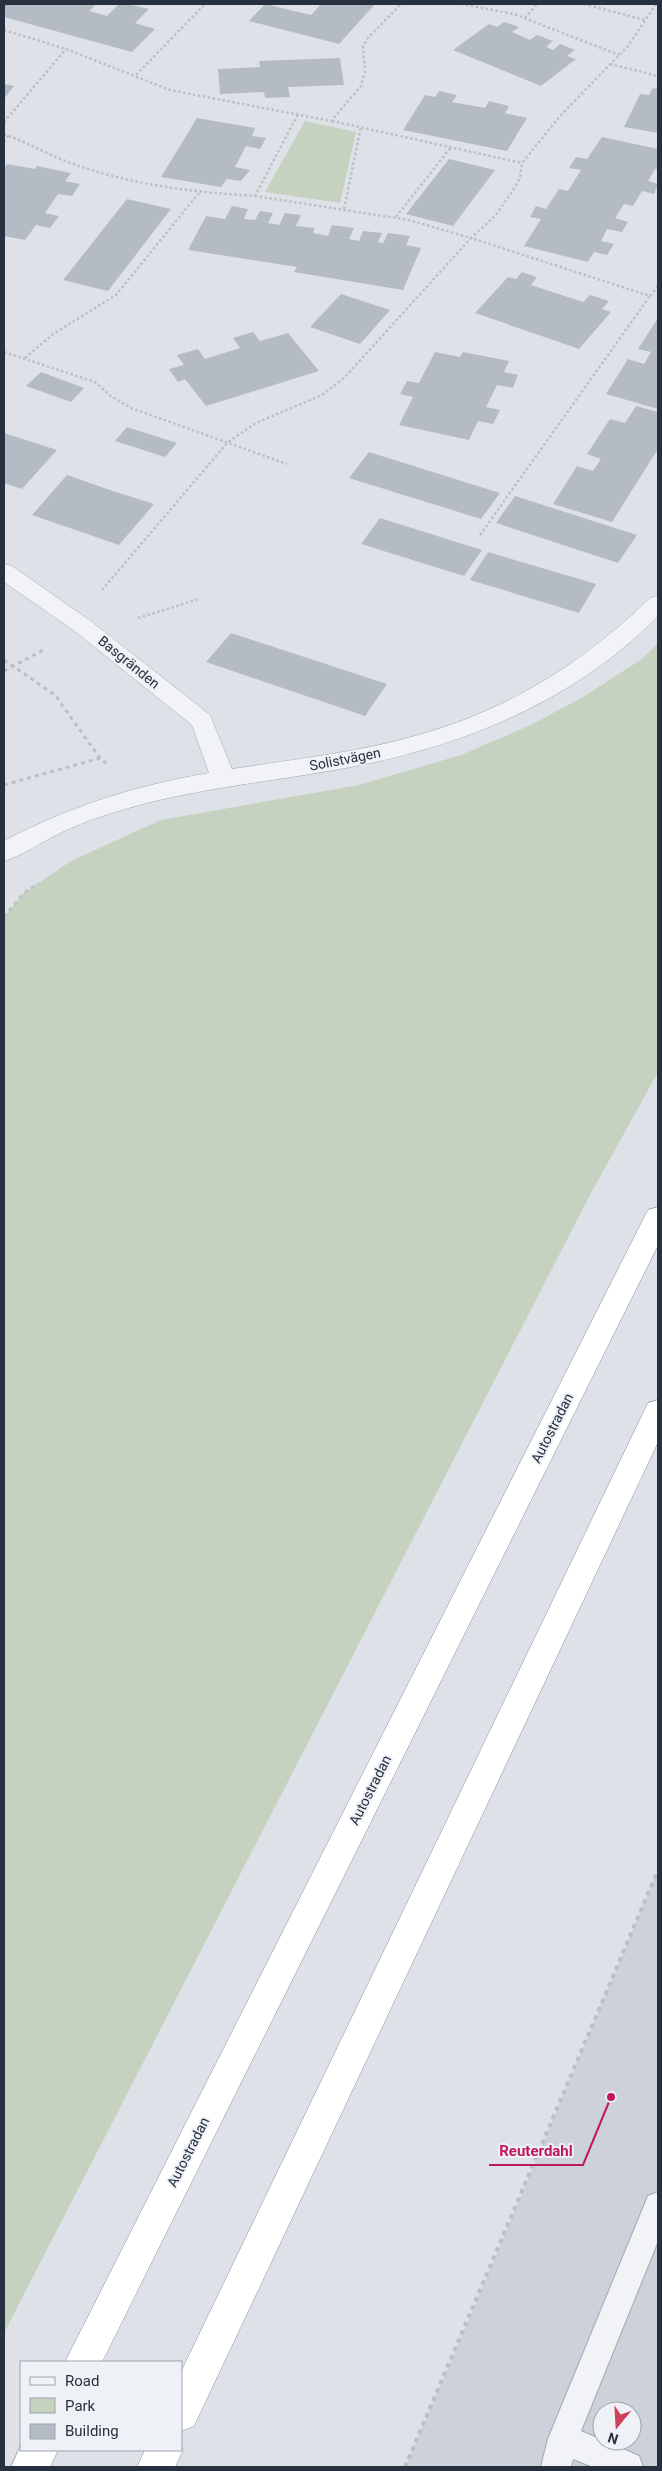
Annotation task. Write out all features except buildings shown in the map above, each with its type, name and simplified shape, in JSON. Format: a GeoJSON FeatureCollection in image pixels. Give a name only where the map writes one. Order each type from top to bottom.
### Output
{"type":"FeatureCollection","features":[{"type":"Feature","properties":{"kind":"highway","name":"Autostradan"},"geometry":{"type":"LineString","coordinates":[[84,2361],[658,1218]]}},
{"type":"Feature","properties":{"kind":"highway"},"geometry":{"type":"LineString","coordinates":[[182,2411],[658,1412]]}},
{"type":"Feature","properties":{"kind":"highway"},"geometry":{"type":"LineString","coordinates":[[30,2467],[38,2451]]}},
{"type":"Feature","properties":{"kind":"highway"},"geometry":{"type":"LineString","coordinates":[[156,2467],[164,2451]]}},
{"type":"Feature","properties":{"kind":"street","name":"Basgränden"},"geometry":{"type":"LineString","coordinates":[[4,571],[96,636],[202,721],[223,778]]}},
{"type":"Feature","properties":{"kind":"street","name":"Solistvägen"},"geometry":{"type":"LineString","coordinates":[[4,852],[59,824],[141,794],[223,778],[361,757],[404,747],[459,730],[547,690],[584,667],[616,643],[658,603]]}},
{"type":"Feature","properties":{"kind":"lane"},"geometry":{"type":"LineString","coordinates":[[628,2467],[560,2453],[658,2206]]}},
{"type":"Feature","properties":{"kind":"path"},"geometry":{"type":"LineString","coordinates":[[136,75],[205,4]]}},
{"type":"Feature","properties":{"kind":"path"},"geometry":{"type":"LineString","coordinates":[[331,120],[361,86],[364,71],[363,47],[367,39],[401,4]]}},
{"type":"Feature","properties":{"kind":"path"},"geometry":{"type":"LineString","coordinates":[[461,4],[525,18],[619,55]]}},
{"type":"Feature","properties":{"kind":"path"},"geometry":{"type":"LineString","coordinates":[[525,18],[537,4]]}},
{"type":"Feature","properties":{"kind":"path"},"geometry":{"type":"LineString","coordinates":[[584,4],[645,20]]}},
{"type":"Feature","properties":{"kind":"path"},"geometry":{"type":"LineString","coordinates":[[76,621],[228,442],[256,423],[303,405],[332,388],[345,377],[471,238],[495,216],[520,178],[522,163],[561,115],[628,46],[656,4]]}},
{"type":"Feature","properties":{"kind":"path"},"geometry":{"type":"LineString","coordinates":[[4,30],[66,49],[170,90],[361,126],[522,163]]}},
{"type":"Feature","properties":{"kind":"path"},"geometry":{"type":"LineString","coordinates":[[4,122],[66,49]]}},
{"type":"Feature","properties":{"kind":"path"},"geometry":{"type":"LineString","coordinates":[[610,64],[658,76]]}},
{"type":"Feature","properties":{"kind":"path"},"geometry":{"type":"LineString","coordinates":[[255,196],[298,114]]}},
{"type":"Feature","properties":{"kind":"path"},"geometry":{"type":"LineString","coordinates":[[344,209],[361,126]]}},
{"type":"Feature","properties":{"kind":"path"},"geometry":{"type":"LineString","coordinates":[[4,134],[52,156],[107,176],[199,193],[255,196],[395,218],[471,238],[650,296]]}},
{"type":"Feature","properties":{"kind":"path"},"geometry":{"type":"LineString","coordinates":[[4,142],[9,135]]}},
{"type":"Feature","properties":{"kind":"path"},"geometry":{"type":"LineString","coordinates":[[395,218],[451,147]]}},
{"type":"Feature","properties":{"kind":"path"},"geometry":{"type":"LineString","coordinates":[[24,358],[53,334],[116,295],[199,193]]}},
{"type":"Feature","properties":{"kind":"path"},"geometry":{"type":"LineString","coordinates":[[480,535],[658,286]]}},
{"type":"Feature","properties":{"kind":"path"},"geometry":{"type":"LineString","coordinates":[[4,352],[95,382],[110,396],[148,415],[287,464]]}},
{"type":"Feature","properties":{"kind":"path"},"geometry":{"type":"LineString","coordinates":[[96,636],[117,624],[199,599]]}},
{"type":"Feature","properties":{"kind":"path"},"geometry":{"type":"LineString","coordinates":[[4,660],[55,695],[100,758]]}},
{"type":"Feature","properties":{"kind":"path"},"geometry":{"type":"LineString","coordinates":[[405,2467],[658,1870]]}},
{"type":"Feature","properties":{"kind":"shaded area"},"geometry":{"type":"Polygon","coordinates":[[[658,1870],[658,2467],[405,2467],[467,2324],[658,1870]]]}},
{"type":"Feature","properties":{"kind":"green space"},"geometry":{"type":"Polygon","coordinates":[[[305,121],[356,132],[340,203],[265,192],[305,121]]]}},
{"type":"Feature","properties":{"kind":"green space"},"geometry":{"type":"Polygon","coordinates":[[[658,643],[658,1072],[590,1195],[4,2333],[4,917],[24,893],[71,861],[161,820],[359,785],[461,755],[531,725],[583,697],[642,659],[658,643]]]}},
{"type":"Feature","properties":{"kind":"place","name":"Reuterdahl"},"geometry":{"type":"Point","coordinates":[611,2097]}}]}
